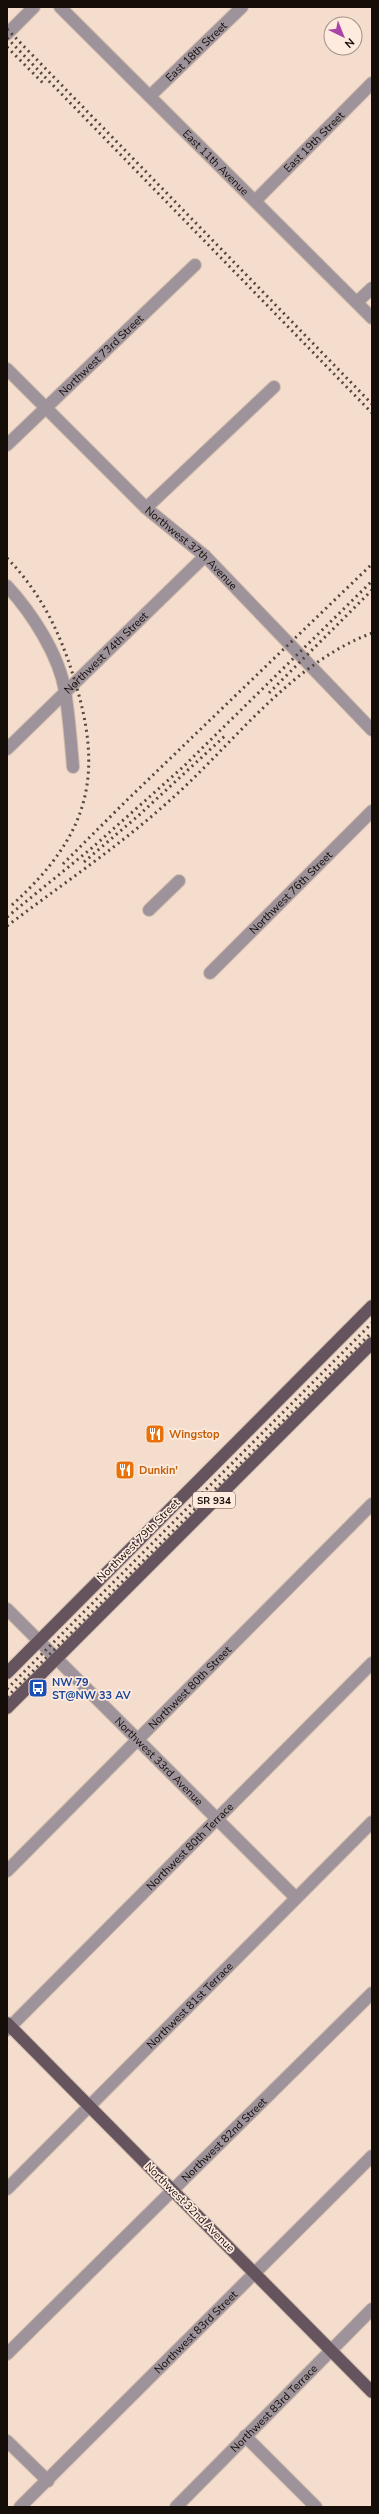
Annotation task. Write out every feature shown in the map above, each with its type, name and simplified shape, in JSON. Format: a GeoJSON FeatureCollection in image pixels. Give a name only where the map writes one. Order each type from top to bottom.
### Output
{"type":"FeatureCollection","features":[{"type":"Feature","properties":{"kind":"main road","name":"Northwest 79th Street"},"geometry":{"type":"LineString","coordinates":[[7,1673],[372,1306]]}},
{"type":"Feature","properties":{"kind":"main road","name":"SR 934"},"geometry":{"type":"LineString","coordinates":[[7,1708],[372,1343]]}},
{"type":"Feature","properties":{"kind":"main road","name":"Northwest 32nd Avenue"},"geometry":{"type":"LineString","coordinates":[[8,2027],[90,2106],[372,2392]]}},
{"type":"Feature","properties":{"kind":"street"},"geometry":{"type":"LineString","coordinates":[[7,34],[34,7]]}},
{"type":"Feature","properties":{"kind":"street","name":"East 11th Avenue"},"geometry":{"type":"LineString","coordinates":[[60,7],[256,200],[372,318]]}},
{"type":"Feature","properties":{"kind":"street","name":"East 18th Street"},"geometry":{"type":"LineString","coordinates":[[150,96],[242,7]]}},
{"type":"Feature","properties":{"kind":"street","name":"East 19th Street"},"geometry":{"type":"LineString","coordinates":[[256,200],[372,82]]}},
{"type":"Feature","properties":{"kind":"street","name":"Northwest 73rd Street"},"geometry":{"type":"LineString","coordinates":[[7,445],[195,265]]}},
{"type":"Feature","properties":{"kind":"street"},"geometry":{"type":"LineString","coordinates":[[357,302],[372,288]]}},
{"type":"Feature","properties":{"kind":"street","name":"Northwest 37th Avenue"},"geometry":{"type":"LineString","coordinates":[[7,369],[146,508],[205,556],[372,730]]}},
{"type":"Feature","properties":{"kind":"street"},"geometry":{"type":"LineString","coordinates":[[146,508],[274,387]]}},
{"type":"Feature","properties":{"kind":"street","name":"Northwest 74th Street"},"geometry":{"type":"LineString","coordinates":[[7,749],[65,690],[205,556]]}},
{"type":"Feature","properties":{"kind":"street"},"geometry":{"type":"LineString","coordinates":[[7,586],[21,601],[46,638],[65,690],[73,767]]}},
{"type":"Feature","properties":{"kind":"street","name":"Northwest 76th Street"},"geometry":{"type":"LineString","coordinates":[[210,974],[372,811]]}},
{"type":"Feature","properties":{"kind":"street"},"geometry":{"type":"LineString","coordinates":[[149,910],[179,881]]}},
{"type":"Feature","properties":{"kind":"street","name":"Northwest 80th Street"},"geometry":{"type":"LineString","coordinates":[[7,1871],[372,1504]]}},
{"type":"Feature","properties":{"kind":"street","name":"Northwest 33rd Avenue"},"geometry":{"type":"LineString","coordinates":[[7,1609],[296,1898]]}},
{"type":"Feature","properties":{"kind":"street","name":"Northwest 80th Terrace"},"geometry":{"type":"LineString","coordinates":[[8,2027],[372,1663]]}},
{"type":"Feature","properties":{"kind":"street","name":"Northwest 81st Terrace"},"geometry":{"type":"LineString","coordinates":[[7,2189],[372,1822]]}},
{"type":"Feature","properties":{"kind":"street","name":"Northwest 82nd Street"},"geometry":{"type":"LineString","coordinates":[[7,2354],[172,2189],[372,1993]]}},
{"type":"Feature","properties":{"kind":"street","name":"Northwest 83rd Street"},"geometry":{"type":"LineString","coordinates":[[20,2507],[48,2481],[372,2156]]}},
{"type":"Feature","properties":{"kind":"street","name":"Northwest 83rd Terrace"},"geometry":{"type":"LineString","coordinates":[[176,2507],[372,2309]]}},
{"type":"Feature","properties":{"kind":"street"},"geometry":{"type":"LineString","coordinates":[[246,2436],[316,2507]]}},
{"type":"Feature","properties":{"kind":"street"},"geometry":{"type":"LineString","coordinates":[[7,2441],[48,2481]]}},
{"type":"Feature","properties":{"kind":"railway"},"geometry":{"type":"LineString","coordinates":[[7,29],[372,404]]}},
{"type":"Feature","properties":{"kind":"railway"},"geometry":{"type":"LineString","coordinates":[[7,38],[372,413]]}},
{"type":"Feature","properties":{"kind":"railway"},"geometry":{"type":"LineString","coordinates":[[7,47],[43,83]]}},
{"type":"Feature","properties":{"kind":"railway"},"geometry":{"type":"LineString","coordinates":[[7,558],[19,571],[39,598],[55,627],[73,675],[83,711],[88,743],[88,773],[84,801],[74,827],[59,853],[38,879],[12,905]]}},
{"type":"Feature","properties":{"kind":"railway"},"geometry":{"type":"LineString","coordinates":[[63,864],[125,802],[372,564]]}},
{"type":"Feature","properties":{"kind":"railway"},"geometry":{"type":"LineString","coordinates":[[7,917],[93,847],[183,767],[372,581]]}},
{"type":"Feature","properties":{"kind":"railway"},"geometry":{"type":"LineString","coordinates":[[269,693],[372,590]]}},
{"type":"Feature","properties":{"kind":"railway"},"geometry":{"type":"LineString","coordinates":[[7,926],[149,819],[192,780],[263,708],[314,664],[342,647],[372,633]]}},
{"type":"Feature","properties":{"kind":"railway"},"geometry":{"type":"LineString","coordinates":[[84,862],[138,816],[227,734]]}},
{"type":"Feature","properties":{"kind":"railway"},"geometry":{"type":"LineString","coordinates":[[7,1689],[372,1323]]}},
{"type":"Feature","properties":{"kind":"railway"},"geometry":{"type":"LineString","coordinates":[[7,1697],[372,1332]]}},
{"type":"Feature","properties":{"kind":"place","name":"Wingstop"},"geometry":{"type":"Point","coordinates":[155,1434]}},
{"type":"Feature","properties":{"kind":"place","name":"Dunkin'"},"geometry":{"type":"Point","coordinates":[125,1470]}},
{"type":"Feature","properties":{"kind":"place","name":"NW 79 ST@NW 33 AV"},"geometry":{"type":"Point","coordinates":[38,1688]}}]}
